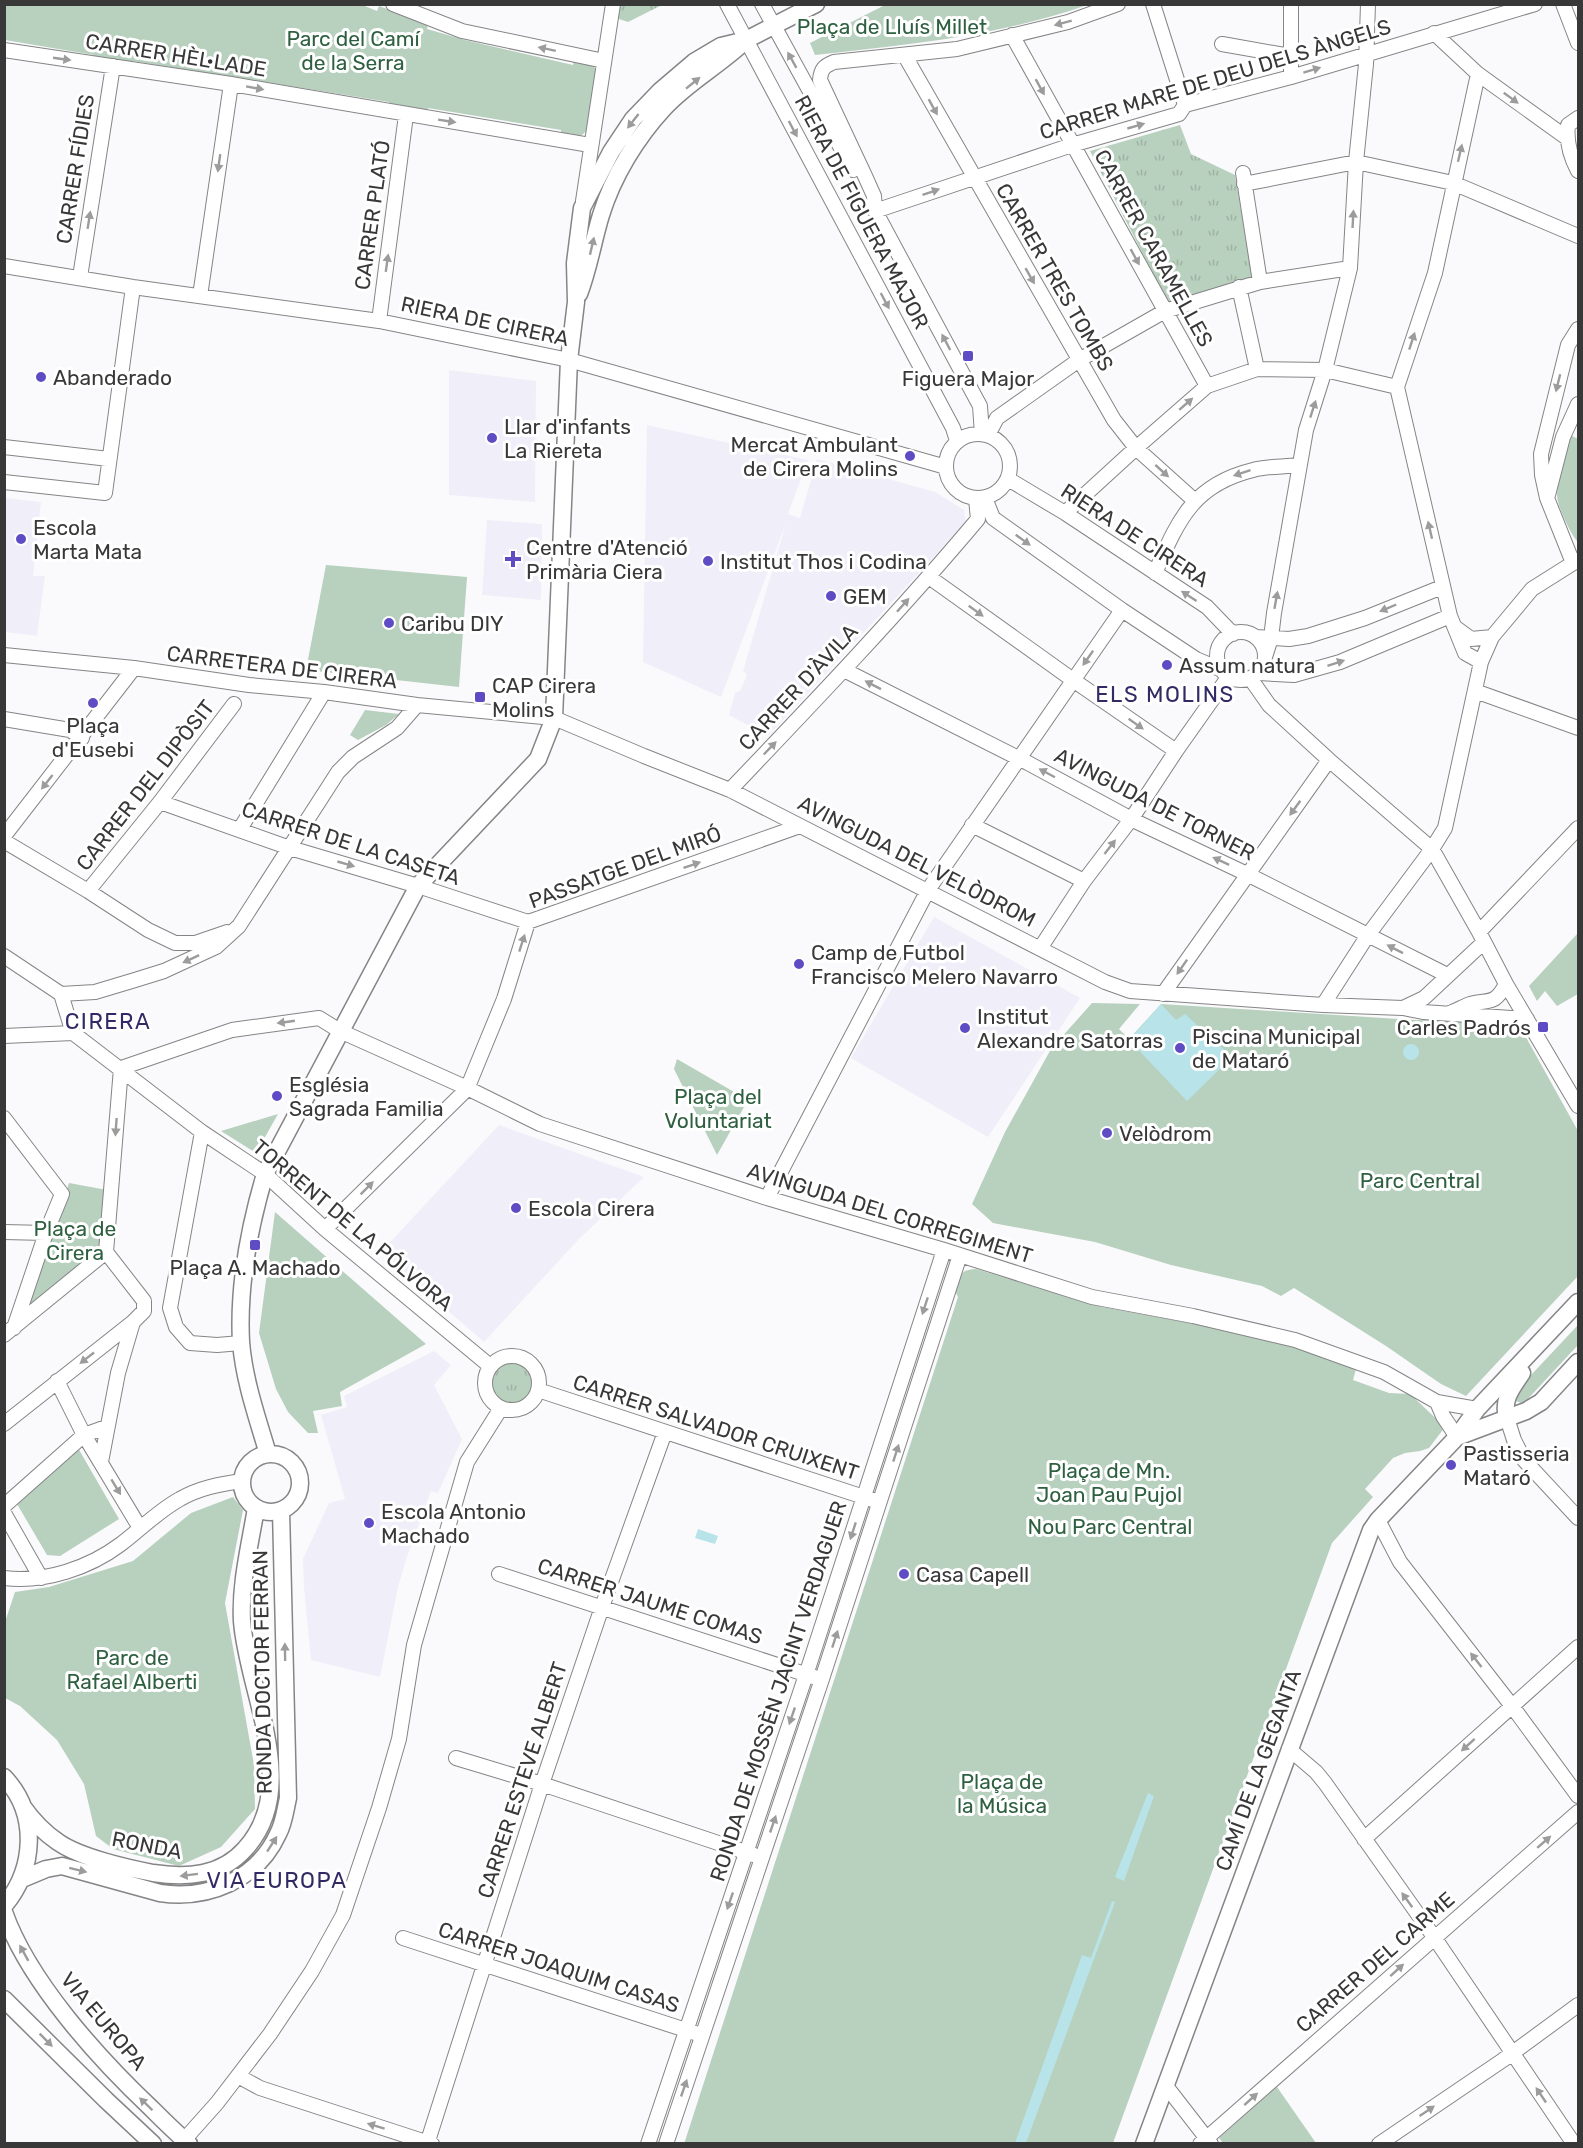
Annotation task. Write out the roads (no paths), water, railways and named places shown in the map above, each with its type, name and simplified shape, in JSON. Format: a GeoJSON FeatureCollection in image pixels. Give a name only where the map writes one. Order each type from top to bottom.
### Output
{"type":"FeatureCollection","features":[{"type":"Feature","properties":{"kind":"street"},"geometry":{"type":"LineString","coordinates":[[393,4],[409,7],[462,31],[604,61]]}},
{"type":"Feature","properties":{"kind":"street"},"geometry":{"type":"LineString","coordinates":[[268,1454],[250,1394],[241,1342],[245,1261],[252,1220],[265,1174],[418,886],[538,759],[554,718],[568,360],[576,302],[575,263],[590,145],[613,4]]}},
{"type":"Feature","properties":{"kind":"street","name":"RIERA DE FIGUERA MAJOR"},"geometry":{"type":"LineString","coordinates":[[727,4],[953,428],[957,441]]}},
{"type":"Feature","properties":{"kind":"street","name":"RIERA DE FIGUERA MAJOR"},"geometry":{"type":"LineString","coordinates":[[762,4],[980,406],[985,434]]}},
{"type":"Feature","properties":{"kind":"street"},"geometry":{"type":"LineString","coordinates":[[582,208],[611,152],[633,119],[660,91],[694,62],[721,46],[746,40],[816,4]]}},
{"type":"Feature","properties":{"kind":"street"},"geometry":{"type":"LineString","coordinates":[[875,211],[874,196],[820,80],[821,71],[825,66],[834,62],[957,49],[1068,22],[1118,4]]}},
{"type":"Feature","properties":{"kind":"street"},"geometry":{"type":"LineString","coordinates":[[1153,4],[1185,105]]}},
{"type":"Feature","properties":{"kind":"street"},"geometry":{"type":"LineString","coordinates":[[1291,4],[1291,76]]}},
{"type":"Feature","properties":{"kind":"street"},"geometry":{"type":"LineString","coordinates":[[1254,675],[1265,657],[1271,638],[1306,430],[1325,370],[1350,268],[1368,4]]}},
{"type":"Feature","properties":{"kind":"street","name":"CARRER MARE DE DEU DELS ÀNGELS"},"geometry":{"type":"LineString","coordinates":[[875,211],[1072,145],[1179,114],[1185,105],[1534,4]]}},
{"type":"Feature","properties":{"kind":"street"},"geometry":{"type":"LineString","coordinates":[[1563,4],[1578,43]]}},
{"type":"Feature","properties":{"kind":"street"},"geometry":{"type":"LineString","coordinates":[[1434,33],[1478,74],[1567,138]]}},
{"type":"Feature","properties":{"kind":"street","name":"CARRER CARAMELLES"},"geometry":{"type":"LineString","coordinates":[[1012,35],[1207,386]]}},
{"type":"Feature","properties":{"kind":"street"},"geometry":{"type":"LineString","coordinates":[[576,302],[586,276],[602,211],[621,169],[640,139],[664,108],[693,82],[728,58],[746,40]]}},
{"type":"Feature","properties":{"kind":"street"},"geometry":{"type":"LineString","coordinates":[[1222,44],[1290,57]]}},
{"type":"Feature","properties":{"kind":"street","name":"CARRER HÈL·LADE"},"geometry":{"type":"LineString","coordinates":[[4,50],[231,84],[590,145]]}},
{"type":"Feature","properties":{"kind":"street","name":"CARRER TRES TOMBS"},"geometry":{"type":"LineString","coordinates":[[905,56],[1114,420],[1136,448],[1195,501]]}},
{"type":"Feature","properties":{"kind":"street","name":"CARRER FÍDIES"},"geometry":{"type":"LineString","coordinates":[[80,278],[112,66]]}},
{"type":"Feature","properties":{"kind":"street"},"geometry":{"type":"LineString","coordinates":[[1478,74],[1434,273],[1397,387],[1442,587],[1465,653],[1481,662]]}},
{"type":"Feature","properties":{"kind":"street"},"geometry":{"type":"LineString","coordinates":[[200,296],[231,84]]}},
{"type":"Feature","properties":{"kind":"street","name":"CARRER PLATÓ"},"geometry":{"type":"LineString","coordinates":[[379,321],[406,115]]}},
{"type":"Feature","properties":{"kind":"street"},"geometry":{"type":"LineString","coordinates":[[1578,118],[1568,125],[1567,138],[1571,158],[1578,171]]}},
{"type":"Feature","properties":{"kind":"street"},"geometry":{"type":"LineString","coordinates":[[1260,282],[1243,179],[1356,162],[1453,183],[1578,236]]}},
{"type":"Feature","properties":{"kind":"street","name":"RIERA DE CIRERA"},"geometry":{"type":"LineString","coordinates":[[4,266],[133,287],[379,321],[568,360],[946,467]]}},
{"type":"Feature","properties":{"kind":"street"},"geometry":{"type":"LineString","coordinates":[[985,434],[997,418],[1079,360],[1165,310],[1260,282],[1350,268]]}},
{"type":"Feature","properties":{"kind":"street"},"geometry":{"type":"LineString","coordinates":[[4,482],[105,493],[133,287]]}},
{"type":"Feature","properties":{"kind":"street"},"geometry":{"type":"LineString","coordinates":[[1239,287],[1257,369]]}},
{"type":"Feature","properties":{"kind":"street"},"geometry":{"type":"LineString","coordinates":[[1323,1005],[1368,935],[1445,828],[1481,662],[1492,637],[1532,589],[1576,562],[1547,498],[1542,475],[1541,454],[1568,345],[1578,329]]}},
{"type":"Feature","properties":{"kind":"street"},"geometry":{"type":"LineString","coordinates":[[1065,513],[1207,386],[1257,369],[1325,370],[1397,387]]}},
{"type":"Feature","properties":{"kind":"street"},"geometry":{"type":"LineString","coordinates":[[1547,498],[1563,437],[1574,428],[1578,404]]}},
{"type":"Feature","properties":{"kind":"street"},"geometry":{"type":"LineString","coordinates":[[985,434],[998,440],[1005,448],[1010,458],[1011,469],[1008,479],[999,491],[980,498],[958,492],[951,485],[946,467],[948,453],[957,441],[967,435],[985,434]]}},
{"type":"Feature","properties":{"kind":"street"},"geometry":{"type":"LineString","coordinates":[[4,447],[109,459]]}},
{"type":"Feature","properties":{"kind":"street"},"geometry":{"type":"LineString","coordinates":[[1155,573],[1181,517],[1195,501],[1222,480],[1255,469],[1299,465]]}},
{"type":"Feature","properties":{"kind":"street","name":"RIERA DE CIRERA"},"geometry":{"type":"LineString","coordinates":[[1008,479],[1065,513],[1207,607],[1233,634]]}},
{"type":"Feature","properties":{"kind":"street"},"geometry":{"type":"LineString","coordinates":[[980,498],[993,518],[1122,610],[1196,659],[1236,679],[1254,675],[1294,675],[1340,662],[1453,622]]}},
{"type":"Feature","properties":{"kind":"street","name":"CARRER D'ÀVILA"},"geometry":{"type":"LineString","coordinates":[[730,790],[929,577],[978,519],[980,498]]}},
{"type":"Feature","properties":{"kind":"street"},"geometry":{"type":"LineString","coordinates":[[929,577],[1176,751]]}},
{"type":"Feature","properties":{"kind":"street"},"geometry":{"type":"LineString","coordinates":[[1225,673],[1217,656],[1221,644],[1233,634],[1249,633],[1256,637],[1289,639],[1308,636],[1365,618],[1442,587]]}},
{"type":"Feature","properties":{"kind":"street"},"geometry":{"type":"LineString","coordinates":[[767,1198],[928,890],[1122,610]]}},
{"type":"Feature","properties":{"kind":"street"},"geometry":{"type":"LineString","coordinates":[[1453,622],[1471,639],[1492,637]]}},
{"type":"Feature","properties":{"kind":"street"},"geometry":{"type":"LineString","coordinates":[[1256,637],[1264,649],[1265,657]]}},
{"type":"Feature","properties":{"kind":"street","name":"CARRETERA DE CIRERA"},"geometry":{"type":"LineString","coordinates":[[4,655],[134,668],[249,685],[324,692],[417,705],[554,718]]}},
{"type":"Feature","properties":{"kind":"street"},"geometry":{"type":"LineString","coordinates":[[4,836],[134,668]]}},
{"type":"Feature","properties":{"kind":"street","name":"AVINGUDA DE TORNER"},"geometry":{"type":"LineString","coordinates":[[844,670],[1132,818],[1447,975]]}},
{"type":"Feature","properties":{"kind":"street"},"geometry":{"type":"LineString","coordinates":[[1041,947],[1084,881],[1132,818],[1225,673]]}},
{"type":"Feature","properties":{"kind":"street"},"geometry":{"type":"LineString","coordinates":[[1254,675],[1269,705],[1432,849],[1506,984],[1578,1106]]}},
{"type":"Feature","properties":{"kind":"street"},"geometry":{"type":"LineString","coordinates":[[1475,691],[1578,728]]}},
{"type":"Feature","properties":{"kind":"street"},"geometry":{"type":"LineString","coordinates":[[240,829],[324,692]]}},
{"type":"Feature","properties":{"kind":"street","name":"CARRER DEL DIPÒSIT"},"geometry":{"type":"LineString","coordinates":[[88,891],[160,802],[234,704]]}},
{"type":"Feature","properties":{"kind":"street"},"geometry":{"type":"LineString","coordinates":[[4,956],[61,994],[95,992],[164,971],[216,947],[239,926],[338,772],[353,757],[397,728],[417,705]]}},
{"type":"Feature","properties":{"kind":"street","name":"AVINGUDA DEL VELÒDROM"},"geometry":{"type":"LineString","coordinates":[[554,718],[730,790],[1041,947],[1105,982],[1130,991],[1323,1005],[1403,1008],[1423,1012],[1527,1019]]}},
{"type":"Feature","properties":{"kind":"street"},"geometry":{"type":"LineString","coordinates":[[4,719],[70,730],[82,738]]}},
{"type":"Feature","properties":{"kind":"street"},"geometry":{"type":"LineString","coordinates":[[1163,994],[1329,760]]}},
{"type":"Feature","properties":{"kind":"street","name":"CARRER DE LA CASETA"},"geometry":{"type":"LineString","coordinates":[[160,802],[290,848],[528,922]]}},
{"type":"Feature","properties":{"kind":"street"},"geometry":{"type":"LineString","coordinates":[[972,825],[1084,881]]}},
{"type":"Feature","properties":{"kind":"street","name":"PASSATGE DEL MIRÓ"},"geometry":{"type":"LineString","coordinates":[[467,1089],[504,999],[528,922],[800,826]]}},
{"type":"Feature","properties":{"kind":"street"},"geometry":{"type":"LineString","coordinates":[[1403,1008],[1424,998],[1447,975],[1578,828]]}},
{"type":"Feature","properties":{"kind":"street"},"geometry":{"type":"LineString","coordinates":[[4,841],[148,930],[175,943],[195,943],[239,926]]}},
{"type":"Feature","properties":{"kind":"street","name":"AVINGUDA DEL VELÒDROM"},"geometry":{"type":"LineString","coordinates":[[1450,1013],[1471,1004],[1493,1001],[1500,995],[1506,984]]}},
{"type":"Feature","properties":{"kind":"street"},"geometry":{"type":"LineString","coordinates":[[4,1036],[73,1033],[61,994]]}},
{"type":"Feature","properties":{"kind":"street","name":"AVINGUDA DEL CORREGIMENT"},"geometry":{"type":"LineString","coordinates":[[121,1068],[232,1030],[319,1018],[340,1031],[540,1124],[767,1198],[944,1250],[1092,1298],[1193,1316],[1295,1340],[1384,1372],[1437,1402],[1477,1409]]}},
{"type":"Feature","properties":{"kind":"street","name":"TORRENT DE LA PÓLVORA"},"geometry":{"type":"LineString","coordinates":[[73,1033],[202,1132],[265,1174],[325,1229],[490,1366]]}},
{"type":"Feature","properties":{"kind":"street"},"geometry":{"type":"LineString","coordinates":[[4,1424],[144,1311],[144,1301],[106,1252],[121,1068]]}},
{"type":"Feature","properties":{"kind":"street"},"geometry":{"type":"LineString","coordinates":[[325,1229],[467,1089]]}},
{"type":"Feature","properties":{"kind":"street"},"geometry":{"type":"LineString","coordinates":[[4,1118],[62,1194],[9,1331]]}},
{"type":"Feature","properties":{"kind":"street"},"geometry":{"type":"LineString","coordinates":[[202,1132],[170,1308],[176,1327],[190,1343],[217,1345],[241,1342]]}},
{"type":"Feature","properties":{"kind":"street"},"geometry":{"type":"LineString","coordinates":[[4,1232],[46,1233]]}},
{"type":"Feature","properties":{"kind":"street","name":"RONDA DE MOSSÈN JACINT VERDAGUER"},"geometry":{"type":"LineString","coordinates":[[648,2144],[806,1675],[944,1250]]}},
{"type":"Feature","properties":{"kind":"street"},"geometry":{"type":"LineString","coordinates":[[9,1331],[106,1252]]}},
{"type":"Feature","properties":{"kind":"street","name":"RONDA DE MOSSÈN JACINT VERDAGUER"},"geometry":{"type":"LineString","coordinates":[[666,2144],[822,1679],[960,1255]]}},
{"type":"Feature","properties":{"kind":"street"},"geometry":{"type":"LineString","coordinates":[[1578,1302],[1545,1337],[1506,1398],[1504,1408],[1514,1440],[1524,1460],[1578,1518]]}},
{"type":"Feature","properties":{"kind":"street"},"geometry":{"type":"LineString","coordinates":[[1513,1386],[1578,1318]]}},
{"type":"Feature","properties":{"kind":"street"},"geometry":{"type":"LineString","coordinates":[[101,1462],[118,1373],[133,1322]]}},
{"type":"Feature","properties":{"kind":"street","name":"CAMÍ DE LA GEGANTA"},"geometry":{"type":"LineString","coordinates":[[1144,2144],[1368,1538],[1378,1520],[1457,1437],[1477,1409],[1545,1337]]}},
{"type":"Feature","properties":{"kind":"street"},"geometry":{"type":"LineString","coordinates":[[515,1355],[532,1364],[540,1381],[538,1390],[528,1406],[519,1409],[501,1408],[489,1398],[484,1382],[490,1366],[506,1356],[515,1355]]}},
{"type":"Feature","properties":{"kind":"street"},"geometry":{"type":"LineString","coordinates":[[1437,1402],[1457,1437],[1526,1411],[1541,1401],[1578,1362]]}},
{"type":"Feature","properties":{"kind":"street"},"geometry":{"type":"LineString","coordinates":[[57,1382],[84,1435],[140,1528]]}},
{"type":"Feature","properties":{"kind":"street","name":"CARRER SALVADOR CRUIXENT"},"geometry":{"type":"LineString","coordinates":[[538,1390],[880,1502]]}},
{"type":"Feature","properties":{"kind":"street"},"geometry":{"type":"LineString","coordinates":[[187,2142],[270,2034],[312,1971],[343,1915],[379,1808],[399,1739],[414,1645],[467,1462],[501,1408]]}},
{"type":"Feature","properties":{"kind":"street"},"geometry":{"type":"LineString","coordinates":[[4,1506],[84,1435],[106,1427]]}},
{"type":"Feature","properties":{"kind":"street","name":"CARRER ESTEVE ALBERT"},"geometry":{"type":"LineString","coordinates":[[429,2143],[542,1784],[665,1432]]}},
{"type":"Feature","properties":{"kind":"street"},"geometry":{"type":"LineString","coordinates":[[268,1454],[286,1457],[294,1464],[300,1482],[299,1493],[294,1502],[281,1510],[268,1512],[256,1508],[246,1499],[242,1481],[245,1469],[253,1460],[268,1454]]}},
{"type":"Feature","properties":{"kind":"street"},"geometry":{"type":"LineString","coordinates":[[4,1578],[41,1578],[83,1566],[106,1554],[190,1493],[242,1481]]}},
{"type":"Feature","properties":{"kind":"street","name":"RONDA"},"geometry":{"type":"LineString","coordinates":[[23,1807],[35,1824],[59,1844],[71,1850],[123,1866],[177,1876],[210,1872],[238,1856],[252,1841],[261,1828],[271,1793],[265,1734],[242,1620],[243,1589],[256,1508]]}},
{"type":"Feature","properties":{"kind":"street","name":"RONDA DOCTOR FERRAN"},"geometry":{"type":"LineString","coordinates":[[22,1879],[46,1869],[62,1866],[160,1893],[195,1894],[212,1891],[236,1880],[248,1872],[268,1850],[284,1820],[288,1798],[281,1510]]}},
{"type":"Feature","properties":{"kind":"street"},"geometry":{"type":"LineString","coordinates":[[4,1513],[41,1578]]}},
{"type":"Feature","properties":{"kind":"street"},"geometry":{"type":"LineString","coordinates":[[1378,1520],[1400,1562],[1512,1706],[1578,1796]]}},
{"type":"Feature","properties":{"kind":"street","name":"CARRER JAUME COMAS"},"geometry":{"type":"LineString","coordinates":[[499,1574],[822,1679]]}},
{"type":"Feature","properties":{"kind":"street"},"geometry":{"type":"LineString","coordinates":[[1364,1839],[1578,1647]]}},
{"type":"Feature","properties":{"kind":"street"},"geometry":{"type":"LineString","coordinates":[[1289,1749],[1321,1777],[1434,1937],[1574,2144]]}},
{"type":"Feature","properties":{"kind":"street"},"geometry":{"type":"LineString","coordinates":[[456,1758],[762,1857]]}},
{"type":"Feature","properties":{"kind":"street"},"geometry":{"type":"LineString","coordinates":[[4,1777],[17,1794],[23,1807],[30,1843],[28,1861],[22,1879],[4,1906]]}},
{"type":"Feature","properties":{"kind":"street","name":"CARRER DEL CARME"},"geometry":{"type":"LineString","coordinates":[[1206,2142],[1434,1937],[1578,1812]]}},
{"type":"Feature","properties":{"kind":"street","name":"VIA EUROPA"},"geometry":{"type":"LineString","coordinates":[[4,1912],[11,1931],[32,1968],[73,2024],[125,2084],[187,2142]]}},
{"type":"Feature","properties":{"kind":"street","name":"CARRER JOAQUIM CASAS"},"geometry":{"type":"LineString","coordinates":[[403,1938],[702,2035]]}},
{"type":"Feature","properties":{"kind":"street"},"geometry":{"type":"LineString","coordinates":[[4,1999],[153,2144]]}},
{"type":"Feature","properties":{"kind":"street"},"geometry":{"type":"LineString","coordinates":[[1379,2144],[1578,2005]]}},
{"type":"Feature","properties":{"kind":"street"},"geometry":{"type":"LineString","coordinates":[[238,2076],[260,2088],[429,2143]]}},
{"type":"Feature","properties":{"kind":"street"},"geometry":{"type":"LineString","coordinates":[[1166,2086],[1206,2142]]}},
{"type":"Feature","properties":{"kind":"water","name":"Piscina Municipal de Mataró"},"geometry":{"type":"Polygon","coordinates":[[[1161,1004],[1176,1020],[1185,1014],[1232,1057],[1187,1101],[1129,1040],[1161,1004]]]}},
{"type":"Feature","properties":{"kind":"water"},"geometry":{"type":"Polygon","coordinates":[[[1411,1044],[1419,1052],[1411,1060],[1403,1052],[1411,1044]]]}},
{"type":"Feature","properties":{"kind":"water"},"geometry":{"type":"Polygon","coordinates":[[[698,1529],[718,1536],[715,1544],[695,1538],[698,1529]]]}},
{"type":"Feature","properties":{"kind":"water"},"geometry":{"type":"Polygon","coordinates":[[[1148,1793],[1154,1796],[1124,1881],[1115,1877],[1148,1793]]]}},
{"type":"Feature","properties":{"kind":"water"},"geometry":{"type":"Polygon","coordinates":[[[1112,1901],[1115,1902],[1026,2143],[1015,2143],[1082,1955],[1091,1958],[1112,1901]]]}},
{"type":"Feature","properties":{"kind":"place","name":"Figuera Major"},"geometry":{"type":"Point","coordinates":[968,356]}},
{"type":"Feature","properties":{"kind":"place","name":"Abanderado"},"geometry":{"type":"Point","coordinates":[41,377]}},
{"type":"Feature","properties":{"kind":"place","name":"Llar d'infants La Riereta"},"geometry":{"type":"Point","coordinates":[492,438]}},
{"type":"Feature","properties":{"kind":"place","name":"Mercat Ambulant de Cirera Molins"},"geometry":{"type":"Point","coordinates":[910,456]}},
{"type":"Feature","properties":{"kind":"place","name":"Escola Marta Mata"},"geometry":{"type":"Point","coordinates":[21,539]}},
{"type":"Feature","properties":{"kind":"place","name":"Centre d'Atenció Primària Ciera"},"geometry":{"type":"Point","coordinates":[513,559]}},
{"type":"Feature","properties":{"kind":"place","name":"Institut Thos i Codina"},"geometry":{"type":"Point","coordinates":[708,561]}},
{"type":"Feature","properties":{"kind":"place","name":"GEM"},"geometry":{"type":"Point","coordinates":[831,596]}},
{"type":"Feature","properties":{"kind":"place","name":"Caribu DIY"},"geometry":{"type":"Point","coordinates":[389,623]}},
{"type":"Feature","properties":{"kind":"place","name":"Assum natura"},"geometry":{"type":"Point","coordinates":[1167,665]}},
{"type":"Feature","properties":{"kind":"place","name":"CAP Cirera Molins"},"geometry":{"type":"Point","coordinates":[480,697]}},
{"type":"Feature","properties":{"kind":"place","name":"Plaça d'Eusebi"},"geometry":{"type":"Point","coordinates":[93,703]}},
{"type":"Feature","properties":{"kind":"place","name":"Camp de Futbol Francisco Melero Navarro"},"geometry":{"type":"Point","coordinates":[799,964]}},
{"type":"Feature","properties":{"kind":"place","name":"Carles Padrós"},"geometry":{"type":"Point","coordinates":[1543,1027]}},
{"type":"Feature","properties":{"kind":"place","name":"Institut Alexandre Satorras"},"geometry":{"type":"Point","coordinates":[965,1028]}},
{"type":"Feature","properties":{"kind":"place","name":"Piscina Municipal de Mataró"},"geometry":{"type":"Point","coordinates":[1180,1048]}},
{"type":"Feature","properties":{"kind":"place","name":"Església Sagrada Familia"},"geometry":{"type":"Point","coordinates":[277,1096]}},
{"type":"Feature","properties":{"kind":"place","name":"Velòdrom"},"geometry":{"type":"Point","coordinates":[1107,1133]}},
{"type":"Feature","properties":{"kind":"place","name":"Escola Cirera"},"geometry":{"type":"Point","coordinates":[516,1208]}},
{"type":"Feature","properties":{"kind":"place","name":"Plaça A. Machado"},"geometry":{"type":"Point","coordinates":[255,1245]}},
{"type":"Feature","properties":{"kind":"place","name":"Pastisseria Mataró"},"geometry":{"type":"Point","coordinates":[1451,1465]}},
{"type":"Feature","properties":{"kind":"place","name":"Escola Antonio Machado"},"geometry":{"type":"Point","coordinates":[369,1523]}},
{"type":"Feature","properties":{"kind":"place","name":"Casa Capell"},"geometry":{"type":"Point","coordinates":[904,1574]}},
{"type":"Feature","properties":{"kind":"district","name":"ELS MOLINS"},"geometry":{"type":"Point","coordinates":[1165,694]}},
{"type":"Feature","properties":{"kind":"district","name":"CIRERA"},"geometry":{"type":"Point","coordinates":[108,1021]}},
{"type":"Feature","properties":{"kind":"district","name":"VIA EUROPA"},"geometry":{"type":"Point","coordinates":[277,1880]}},
{"type":"Feature","properties":{"kind":"park label","name":"Plaça de Lluís Millet"},"geometry":{"type":"Point","coordinates":[892,26]}},
{"type":"Feature","properties":{"kind":"park label","name":"Parc del Camí de la Serra"},"geometry":{"type":"Point","coordinates":[353,50]}},
{"type":"Feature","properties":{"kind":"park label","name":"Plaça del Voluntariat"},"geometry":{"type":"Point","coordinates":[718,1108]}},
{"type":"Feature","properties":{"kind":"park label","name":"Parc Central"},"geometry":{"type":"Point","coordinates":[1420,1180]}},
{"type":"Feature","properties":{"kind":"park label","name":"Plaça de Cirera"},"geometry":{"type":"Point","coordinates":[75,1240]}},
{"type":"Feature","properties":{"kind":"park label","name":"Plaça de Mn. Joan Pau Pujol"},"geometry":{"type":"Point","coordinates":[1109,1482]}},
{"type":"Feature","properties":{"kind":"park label","name":"Nou Parc Central"},"geometry":{"type":"Point","coordinates":[1110,1526]}},
{"type":"Feature","properties":{"kind":"park label","name":"Parc de Rafael Alberti"},"geometry":{"type":"Point","coordinates":[132,1669]}},
{"type":"Feature","properties":{"kind":"park label","name":"Plaça de la Música"},"geometry":{"type":"Point","coordinates":[1002,1793]}}]}
